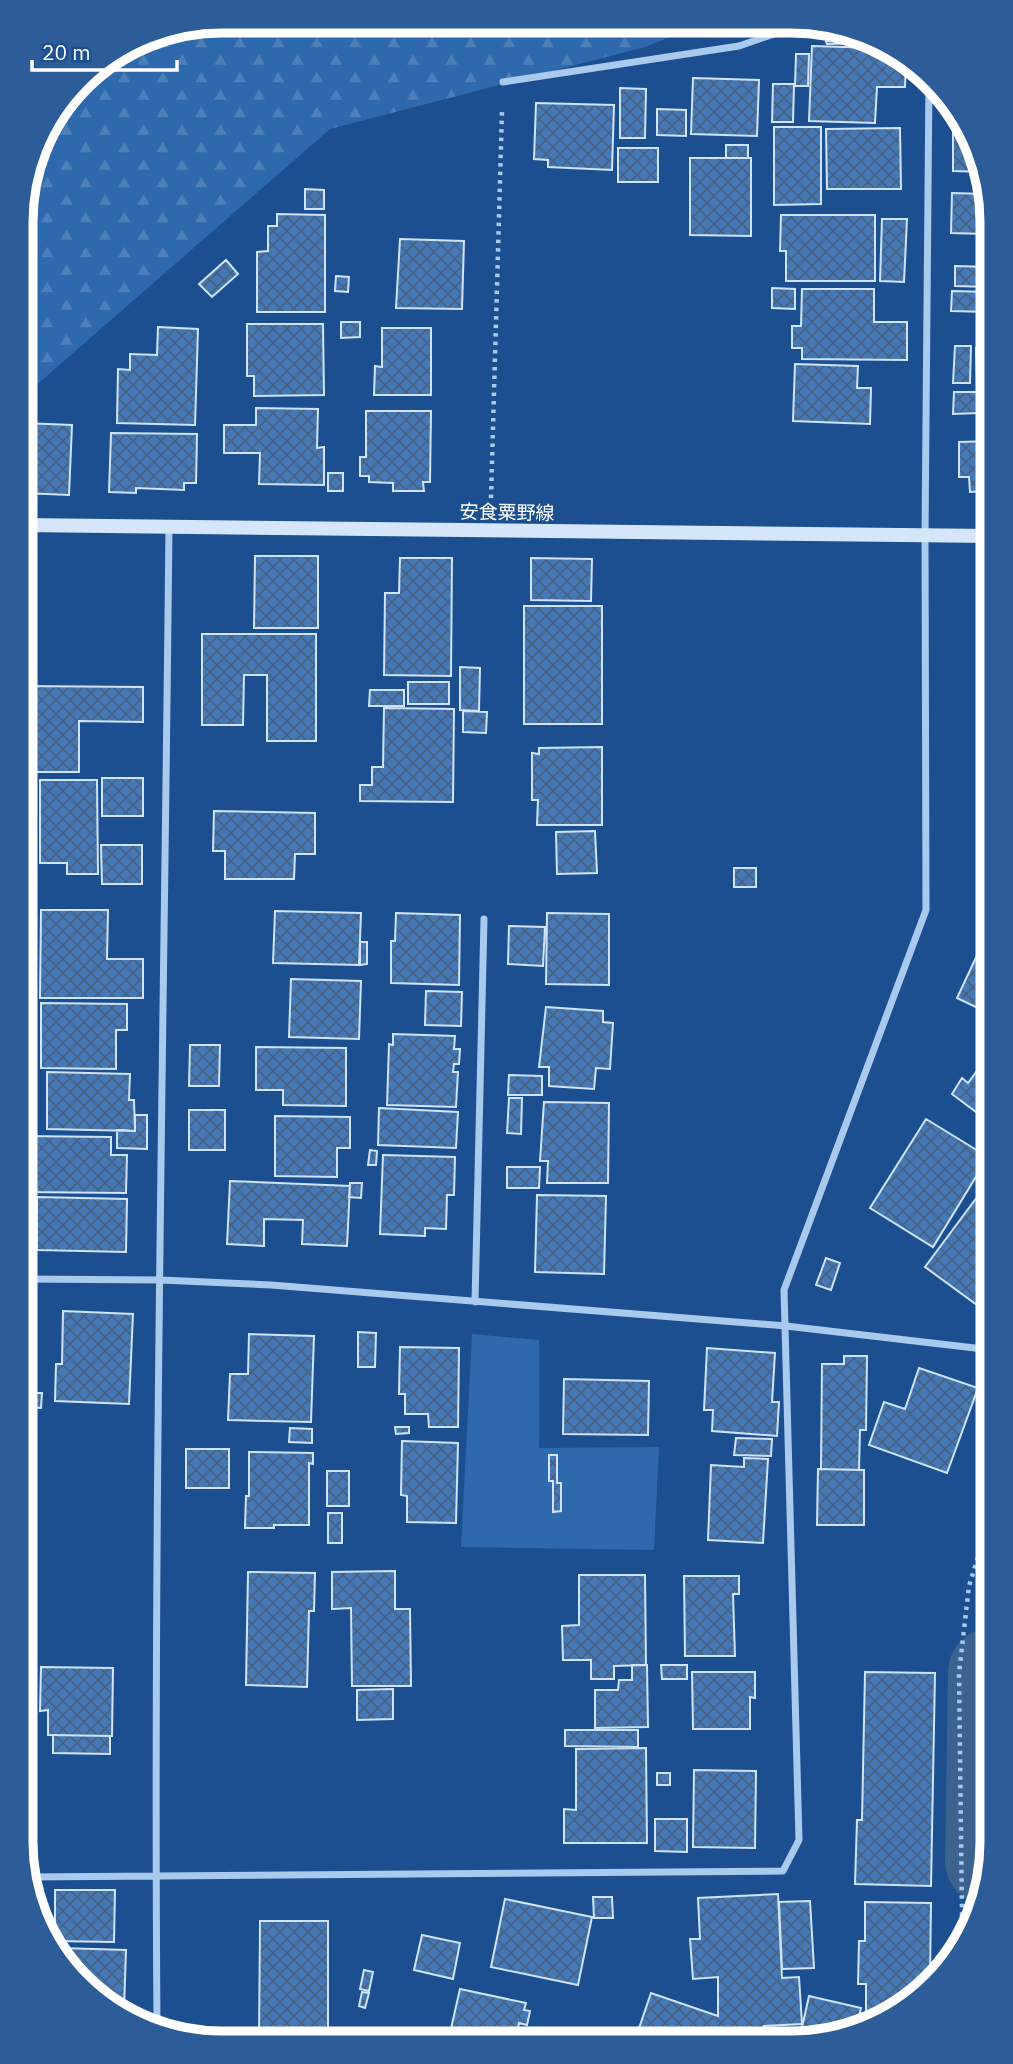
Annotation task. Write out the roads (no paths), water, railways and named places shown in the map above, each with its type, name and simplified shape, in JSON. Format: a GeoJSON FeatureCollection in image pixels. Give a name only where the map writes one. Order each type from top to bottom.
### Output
{"type":"FeatureCollection","features":[{"type":"Feature","properties":{"kind":"main road","name":"安食粟野線"},"geometry":{"type":"LineString","coordinates":[[34,524],[490,532],[980,536]]}},
{"type":"Feature","properties":{"kind":"street"},"geometry":{"type":"LineString","coordinates":[[503,82],[739,46],[777,33]]}},
{"type":"Feature","properties":{"kind":"street"},"geometry":{"type":"LineString","coordinates":[[37,1877],[783,1871],[799,1840],[785,1290],[926,910],[925,536],[929,94]]}},
{"type":"Feature","properties":{"kind":"street"},"geometry":{"type":"LineString","coordinates":[[157,2018],[156,1877],[169,525]]}},
{"type":"Feature","properties":{"kind":"street"},"geometry":{"type":"LineString","coordinates":[[475,1302],[485,919]]}},
{"type":"Feature","properties":{"kind":"street"},"geometry":{"type":"LineString","coordinates":[[33,1279],[161,1280],[271,1285],[786,1326],[979,1349]]}}]}
